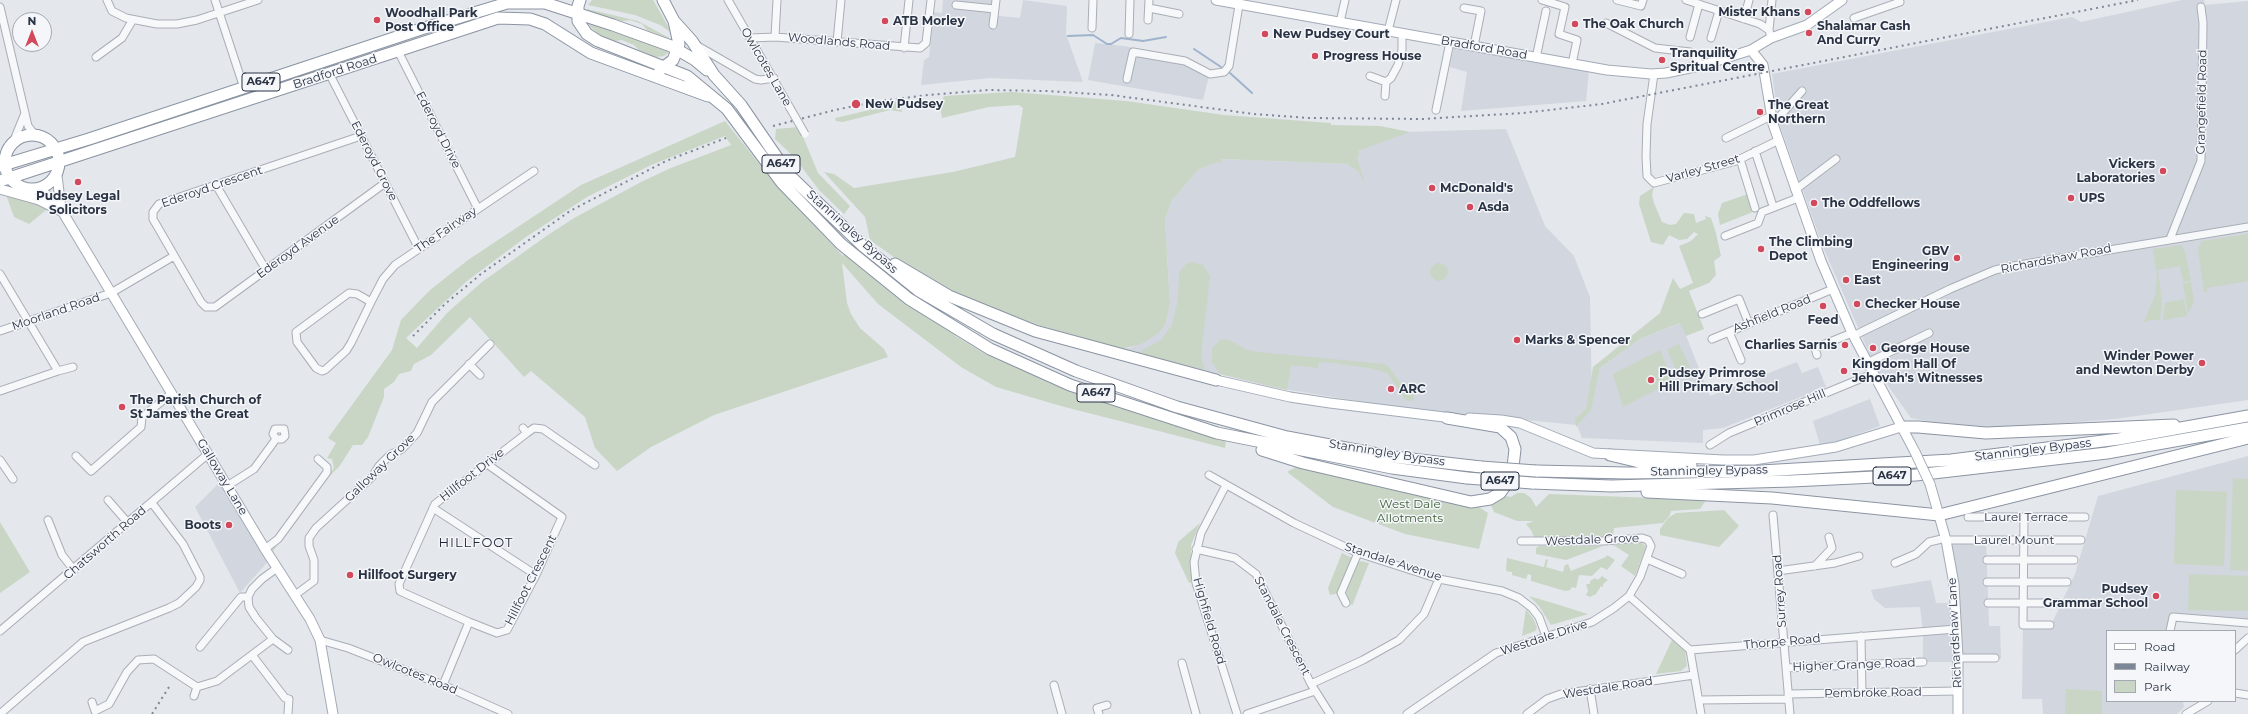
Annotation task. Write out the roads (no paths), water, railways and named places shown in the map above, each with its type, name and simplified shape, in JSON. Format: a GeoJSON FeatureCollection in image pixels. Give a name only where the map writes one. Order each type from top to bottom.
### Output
{"type":"FeatureCollection","features":[{"type":"Feature","properties":{"kind":"highway"},"geometry":{"type":"LineString","coordinates":[[577,14],[580,0]]}},
{"type":"Feature","properties":{"kind":"highway"},"geometry":{"type":"LineString","coordinates":[[641,72],[653,72],[666,68],[673,60],[678,50],[678,37],[674,20],[663,0]]}},
{"type":"Feature","properties":{"kind":"highway","name":"A647"},"geometry":{"type":"LineString","coordinates":[[549,1],[577,14],[641,34],[678,50],[695,60],[714,75]]}},
{"type":"Feature","properties":{"kind":"highway","name":"Bradford Road"},"geometry":{"type":"LineString","coordinates":[[3,165],[507,2],[549,1]]}},
{"type":"Feature","properties":{"kind":"highway","name":"Stanningley Bypass"},"geometry":{"type":"LineString","coordinates":[[577,14],[582,28],[592,38],[687,76],[715,99],[740,124],[782,183],[831,234],[909,299],[990,349],[1070,385],[1217,433],[1392,468],[1467,478],[1532,483],[1611,486],[1792,481],[1916,475],[2107,453],[2248,428]]}},
{"type":"Feature","properties":{"kind":"highway","name":"Bradford Road"},"geometry":{"type":"LineString","coordinates":[[0,181],[498,18],[530,19],[557,30],[591,53],[641,72]]}},
{"type":"Feature","properties":{"kind":"highway","name":"Stanningley Bypass"},"geometry":{"type":"LineString","coordinates":[[674,20],[695,45],[714,75],[740,105],[789,175],[863,246],[919,291],[994,334],[1076,371],[1177,407],[1287,437],[1394,457],[1481,467],[1536,471],[1627,473],[1761,471],[1951,460],[2119,439],[2248,416]]}},
{"type":"Feature","properties":{"kind":"highway","name":"A647"},"geometry":{"type":"LineString","coordinates":[[641,72],[715,99]]}},
{"type":"Feature","properties":{"kind":"highway"},"geometry":{"type":"LineString","coordinates":[[35,135],[51,142],[55,149],[59,162],[56,176],[47,186],[39,189],[20,187],[3,165],[6,155],[12,145],[21,138],[35,135]]}},
{"type":"Feature","properties":{"kind":"highway"},"geometry":{"type":"LineString","coordinates":[[830,215],[888,260],[949,296],[1035,331],[1216,380]]}},
{"type":"Feature","properties":{"kind":"highway"},"geometry":{"type":"LineString","coordinates":[[1217,433],[1303,462],[1471,502],[1490,499],[1500,493],[1512,476],[1515,449],[1511,437],[1500,427],[1447,418]]}},
{"type":"Feature","properties":{"kind":"highway"},"geometry":{"type":"LineString","coordinates":[[1902,427],[1924,427],[1986,433],[2101,429],[2157,424],[2203,425]]}},
{"type":"Feature","properties":{"kind":"highway"},"geometry":{"type":"LineString","coordinates":[[1611,486],[1653,492],[1772,498],[1939,515],[2248,438]]}},
{"type":"Feature","properties":{"kind":"highway","name":"A647"},"geometry":{"type":"LineString","coordinates":[[1610,455],[1639,462],[1761,471]]}},
{"type":"Feature","properties":{"kind":"main road","name":"Bradford Road"},"geometry":{"type":"LineString","coordinates":[[1216,0],[1607,70],[1654,74],[1701,66],[1751,50],[1770,34],[1807,25],[1842,0]]}},
{"type":"Feature","properties":{"kind":"main road"},"geometry":{"type":"LineString","coordinates":[[1216,380],[1296,398],[1447,418],[1484,418],[1520,424],[1580,448],[1610,455],[1754,460],[1836,447],[1902,427],[1872,374],[1821,261],[1796,194],[1772,120],[1763,65],[1751,50]]}},
{"type":"Feature","properties":{"kind":"main road","name":"Galloway Lane"},"geometry":{"type":"LineString","coordinates":[[56,176],[62,211]]}},
{"type":"Feature","properties":{"kind":"main road"},"geometry":{"type":"LineString","coordinates":[[0,189],[39,200],[62,211]]}},
{"type":"Feature","properties":{"kind":"main road","name":"Galloway Lane"},"geometry":{"type":"LineString","coordinates":[[39,189],[53,200],[62,211],[265,549],[310,619],[320,640],[333,714]]}},
{"type":"Feature","properties":{"kind":"main road","name":"Richardshaw Lane"},"geometry":{"type":"LineString","coordinates":[[1902,427],[1930,484],[1946,539],[1954,584],[1958,658],[1958,714]]}},
{"type":"Feature","properties":{"kind":"street"},"geometry":{"type":"LineString","coordinates":[[107,0],[112,11],[132,20],[157,24],[177,24],[219,14],[258,0]]}},
{"type":"Feature","properties":{"kind":"street"},"geometry":{"type":"LineString","coordinates":[[215,0],[244,88]]}},
{"type":"Feature","properties":{"kind":"street","name":"Owlcotes Lane"},"geometry":{"type":"LineString","coordinates":[[728,0],[805,134]]}},
{"type":"Feature","properties":{"kind":"street"},"geometry":{"type":"LineString","coordinates":[[775,37],[777,0]]}},
{"type":"Feature","properties":{"kind":"street"},"geometry":{"type":"LineString","coordinates":[[837,42],[841,0]]}},
{"type":"Feature","properties":{"kind":"street"},"geometry":{"type":"LineString","coordinates":[[904,48],[909,0]]}},
{"type":"Feature","properties":{"kind":"street","name":"Woodlands Road"},"geometry":{"type":"LineString","coordinates":[[750,38],[775,37],[904,48],[920,48],[926,43],[931,0]]}},
{"type":"Feature","properties":{"kind":"street"},"geometry":{"type":"LineString","coordinates":[[994,25],[996,0]]}},
{"type":"Feature","properties":{"kind":"street"},"geometry":{"type":"LineString","coordinates":[[1092,28],[1093,0]]}},
{"type":"Feature","properties":{"kind":"street"},"geometry":{"type":"LineString","coordinates":[[1129,34],[1130,0]]}},
{"type":"Feature","properties":{"kind":"street"},"geometry":{"type":"LineString","coordinates":[[1148,20],[1149,0]]}},
{"type":"Feature","properties":{"kind":"street"},"geometry":{"type":"LineString","coordinates":[[1340,22],[1345,0]]}},
{"type":"Feature","properties":{"kind":"street"},"geometry":{"type":"LineString","coordinates":[[1388,31],[1396,0]]}},
{"type":"Feature","properties":{"kind":"street"},"geometry":{"type":"LineString","coordinates":[[1542,0],[1565,7],[1559,34],[1577,40],[1572,64]]}},
{"type":"Feature","properties":{"kind":"street"},"geometry":{"type":"LineString","coordinates":[[1617,0],[1641,6],[1643,0]]}},
{"type":"Feature","properties":{"kind":"street"},"geometry":{"type":"LineString","coordinates":[[1686,0],[1760,24],[1770,34]]}},
{"type":"Feature","properties":{"kind":"street"},"geometry":{"type":"LineString","coordinates":[[1744,19],[1749,0]]}},
{"type":"Feature","properties":{"kind":"street"},"geometry":{"type":"LineString","coordinates":[[1770,34],[1772,0]]}},
{"type":"Feature","properties":{"kind":"street"},"geometry":{"type":"LineString","coordinates":[[1854,18],[1900,2],[1898,0]]}},
{"type":"Feature","properties":{"kind":"street"},"geometry":{"type":"LineString","coordinates":[[1127,79],[1133,52],[1185,61],[1210,74],[1224,72],[1229,66],[1239,4]]}},
{"type":"Feature","properties":{"kind":"street"},"geometry":{"type":"LineString","coordinates":[[1690,37],[1698,4]]}},
{"type":"Feature","properties":{"kind":"street"},"geometry":{"type":"LineString","coordinates":[[956,5],[995,9]]}},
{"type":"Feature","properties":{"kind":"street"},"geometry":{"type":"LineString","coordinates":[[0,7],[28,126],[35,135]]}},
{"type":"Feature","properties":{"kind":"street","name":"Grangefield Road"},"geometry":{"type":"LineString","coordinates":[[2170,239],[2201,161],[2203,23],[2201,7]]}},
{"type":"Feature","properties":{"kind":"street"},"geometry":{"type":"LineString","coordinates":[[1149,8],[1179,14]]}},
{"type":"Feature","properties":{"kind":"street"},"geometry":{"type":"LineString","coordinates":[[1464,8],[1481,11],[1474,46]]}},
{"type":"Feature","properties":{"kind":"street"},"geometry":{"type":"LineString","coordinates":[[1536,58],[1546,11]]}},
{"type":"Feature","properties":{"kind":"street"},"geometry":{"type":"LineString","coordinates":[[1711,38],[1719,11]]}},
{"type":"Feature","properties":{"kind":"street"},"geometry":{"type":"LineString","coordinates":[[96,57],[122,38],[132,20]]}},
{"type":"Feature","properties":{"kind":"street"},"geometry":{"type":"LineString","coordinates":[[1606,23],[1655,48],[1690,52],[1697,58],[1701,66]]}},
{"type":"Feature","properties":{"kind":"street"},"geometry":{"type":"LineString","coordinates":[[1385,96],[1386,82],[1391,78],[1398,66],[1402,50],[1402,33]]}},
{"type":"Feature","properties":{"kind":"street"},"geometry":{"type":"LineString","coordinates":[[1436,110],[1450,42]]}},
{"type":"Feature","properties":{"kind":"street"},"geometry":{"type":"LineString","coordinates":[[695,45],[755,79],[761,80],[774,78]]}},
{"type":"Feature","properties":{"kind":"street","name":"Ederoyd Drive"},"geometry":{"type":"LineString","coordinates":[[398,51],[478,209]]}},
{"type":"Feature","properties":{"kind":"street","name":"Ederoyd Grove"},"geometry":{"type":"LineString","coordinates":[[329,73],[419,249]]}},
{"type":"Feature","properties":{"kind":"street","name":"Varley Street"},"geometry":{"type":"LineString","coordinates":[[1654,74],[1647,124],[1646,156],[1649,179],[1654,183],[1740,159],[1779,140]]}},
{"type":"Feature","properties":{"kind":"street"},"geometry":{"type":"LineString","coordinates":[[1370,76],[1386,82]]}},
{"type":"Feature","properties":{"kind":"street"},"geometry":{"type":"LineString","coordinates":[[1726,138],[1772,120],[1802,91]]}},
{"type":"Feature","properties":{"kind":"street"},"geometry":{"type":"LineString","coordinates":[[12,145],[25,113]]}},
{"type":"Feature","properties":{"kind":"street","name":"Ederoyd Crescent"},"geometry":{"type":"LineString","coordinates":[[210,308],[201,302],[153,219],[154,208],[159,204],[361,136]]}},
{"type":"Feature","properties":{"kind":"street"},"geometry":{"type":"LineString","coordinates":[[1755,151],[1766,180],[1772,203]]}},
{"type":"Feature","properties":{"kind":"street"},"geometry":{"type":"LineString","coordinates":[[1740,159],[1755,208]]}},
{"type":"Feature","properties":{"kind":"street"},"geometry":{"type":"LineString","coordinates":[[1725,236],[1758,223],[1762,212],[1796,194],[1836,159]]}},
{"type":"Feature","properties":{"kind":"street","name":"The Fairway"},"geometry":{"type":"LineString","coordinates":[[371,302],[357,294],[349,293],[296,332],[298,342],[316,368],[322,371],[325,370],[346,351],[383,279],[395,265],[534,171]]}},
{"type":"Feature","properties":{"kind":"street","name":"Ederoyd Avenue"},"geometry":{"type":"LineString","coordinates":[[210,308],[219,306],[385,183]]}},
{"type":"Feature","properties":{"kind":"street"},"geometry":{"type":"LineString","coordinates":[[216,185],[266,270]]}},
{"type":"Feature","properties":{"kind":"street","name":"Richardshaw Road"},"geometry":{"type":"LineString","coordinates":[[1817,355],[1815,348],[1853,334],[1995,270],[2031,262],[2248,227]]}},
{"type":"Feature","properties":{"kind":"street","name":"Moorland Road"},"geometry":{"type":"LineString","coordinates":[[0,331],[112,293],[174,256]]}},
{"type":"Feature","properties":{"kind":"street"},"geometry":{"type":"LineString","coordinates":[[0,274],[29,320],[58,371]]}},
{"type":"Feature","properties":{"kind":"street","name":"Ashfield Road"},"geometry":{"type":"LineString","coordinates":[[1712,339],[1833,289]]}},
{"type":"Feature","properties":{"kind":"street"},"geometry":{"type":"LineString","coordinates":[[1702,314],[1739,299],[1749,324]]}},
{"type":"Feature","properties":{"kind":"street"},"geometry":{"type":"LineString","coordinates":[[1729,332],[1741,360]]}},
{"type":"Feature","properties":{"kind":"street"},"geometry":{"type":"LineString","coordinates":[[1867,363],[1929,333]]}},
{"type":"Feature","properties":{"kind":"street","name":"Galloway Grove"},"geometry":{"type":"LineString","coordinates":[[295,595],[314,581],[314,560],[309,546],[309,538],[316,528],[372,477],[379,466],[390,455],[402,449],[417,433],[432,402],[490,344]]}},
{"type":"Feature","properties":{"kind":"street"},"geometry":{"type":"LineString","coordinates":[[469,364],[480,375]]}},
{"type":"Feature","properties":{"kind":"street"},"geometry":{"type":"LineString","coordinates":[[0,391],[73,367]]}},
{"type":"Feature","properties":{"kind":"street","name":"Primrose Hill"},"geometry":{"type":"LineString","coordinates":[[1710,445],[1729,433],[1872,374]]}},
{"type":"Feature","properties":{"kind":"street"},"geometry":{"type":"LineString","coordinates":[[76,456],[91,472],[118,450],[132,434],[141,427],[142,417],[171,394]]}},
{"type":"Feature","properties":{"kind":"street"},"geometry":{"type":"LineString","coordinates":[[127,428],[132,434]]}},
{"type":"Feature","properties":{"kind":"street","name":"Hillfoot Drive"},"geometry":{"type":"LineString","coordinates":[[469,622],[404,593],[399,587],[433,508],[439,500],[487,464],[525,431],[534,428],[543,430],[595,465]]}},
{"type":"Feature","properties":{"kind":"street"},"geometry":{"type":"LineString","coordinates":[[227,486],[254,469],[276,439]]}},
{"type":"Feature","properties":{"kind":"street","name":"Chatsworth Road"},"geometry":{"type":"LineString","coordinates":[[0,631],[74,570],[208,454]]}},
{"type":"Feature","properties":{"kind":"street"},"geometry":{"type":"LineString","coordinates":[[265,549],[278,539],[327,472],[327,467],[318,459]]}},
{"type":"Feature","properties":{"kind":"street"},"geometry":{"type":"LineString","coordinates":[[0,460],[13,479]]}},
{"type":"Feature","properties":{"kind":"street","name":"Hillfoot Crescent"},"geometry":{"type":"LineString","coordinates":[[469,622],[497,633],[507,630],[536,575],[562,517],[487,464]]}},
{"type":"Feature","properties":{"kind":"street","name":"Standale Avenue"},"geometry":{"type":"LineString","coordinates":[[1210,475],[1294,523],[1358,554],[1439,579],[1502,591],[1519,598],[1532,608],[1539,618],[1546,636]]}},
{"type":"Feature","properties":{"kind":"street","name":"Highfield Road"},"geometry":{"type":"LineString","coordinates":[[1226,485],[1206,521],[1196,549],[1194,562],[1196,583],[1237,714]]}},
{"type":"Feature","properties":{"kind":"street"},"geometry":{"type":"LineString","coordinates":[[108,500],[128,523]]}},
{"type":"Feature","properties":{"kind":"street"},"geometry":{"type":"LineString","coordinates":[[0,714],[83,642],[169,608],[179,603],[196,587],[200,580],[200,576],[183,544],[152,503]]}},
{"type":"Feature","properties":{"kind":"street"},"geometry":{"type":"LineString","coordinates":[[433,508],[536,575]]}},
{"type":"Feature","properties":{"kind":"street","name":"Surrey Road"},"geometry":{"type":"LineString","coordinates":[[1773,516],[1790,714]]}},
{"type":"Feature","properties":{"kind":"street","name":"Laurel Terrace"},"geometry":{"type":"LineString","coordinates":[[1968,517],[2085,517]]}},
{"type":"Feature","properties":{"kind":"street"},"geometry":{"type":"LineString","coordinates":[[2024,517],[2023,625],[2050,625]]}},
{"type":"Feature","properties":{"kind":"street"},"geometry":{"type":"LineString","coordinates":[[48,520],[62,555],[74,570]]}},
{"type":"Feature","properties":{"kind":"street","name":"Westdale Grove"},"geometry":{"type":"LineString","coordinates":[[1522,541],[1536,542],[1642,538],[1648,540]]}},
{"type":"Feature","properties":{"kind":"street"},"geometry":{"type":"LineString","coordinates":[[1815,566],[1832,548],[1829,538]]}},
{"type":"Feature","properties":{"kind":"street","name":"Laurel Mount"},"geometry":{"type":"LineString","coordinates":[[1894,563],[1916,554],[1929,542],[1946,539],[2081,540]]}},
{"type":"Feature","properties":{"kind":"street","name":"Westdale Drive"},"geometry":{"type":"LineString","coordinates":[[1407,714],[1496,653],[1592,622],[1629,596],[1640,577],[1647,559],[1651,546],[1648,540]]}},
{"type":"Feature","properties":{"kind":"street","name":"Standale Crescent"},"geometry":{"type":"LineString","coordinates":[[1196,549],[1235,558],[1256,574],[1311,684],[1330,714]]}},
{"type":"Feature","properties":{"kind":"street"},"geometry":{"type":"LineString","coordinates":[[1346,603],[1338,595],[1358,554]]}},
{"type":"Feature","properties":{"kind":"street"},"geometry":{"type":"LineString","coordinates":[[1778,570],[1835,563],[1859,556]]}},
{"type":"Feature","properties":{"kind":"street"},"geometry":{"type":"LineString","coordinates":[[1647,559],[1682,574]]}},
{"type":"Feature","properties":{"kind":"street"},"geometry":{"type":"LineString","coordinates":[[1987,560],[2074,560]]}},
{"type":"Feature","properties":{"kind":"street"},"geometry":{"type":"LineString","coordinates":[[277,568],[262,579],[252,589],[248,597],[249,607],[273,639],[288,650]]}},
{"type":"Feature","properties":{"kind":"street"},"geometry":{"type":"LineString","coordinates":[[1311,684],[1363,660],[1399,640],[1424,614],[1439,579]]}},
{"type":"Feature","properties":{"kind":"street"},"geometry":{"type":"LineString","coordinates":[[1987,582],[2067,582]]}},
{"type":"Feature","properties":{"kind":"street"},"geometry":{"type":"LineString","coordinates":[[1629,596],[1690,650],[1701,714]]}},
{"type":"Feature","properties":{"kind":"street"},"geometry":{"type":"LineString","coordinates":[[200,647],[241,597],[248,597]]}},
{"type":"Feature","properties":{"kind":"street"},"geometry":{"type":"LineString","coordinates":[[1988,603],[2058,603]]}},
{"type":"Feature","properties":{"kind":"street"},"geometry":{"type":"LineString","coordinates":[[2170,630],[2174,617],[2248,623]]}},
{"type":"Feature","properties":{"kind":"street"},"geometry":{"type":"LineString","coordinates":[[443,685],[469,622]]}},
{"type":"Feature","properties":{"kind":"street","name":"Thorpe Road"},"geometry":{"type":"LineString","coordinates":[[1690,650],[1956,629]]}},
{"type":"Feature","properties":{"kind":"street"},"geometry":{"type":"LineString","coordinates":[[1861,636],[1862,693]]}},
{"type":"Feature","properties":{"kind":"street"},"geometry":{"type":"LineString","coordinates":[[2236,649],[2248,638]]}},
{"type":"Feature","properties":{"kind":"street"},"geometry":{"type":"LineString","coordinates":[[92,702],[95,713],[109,704],[127,672],[138,660],[154,659],[197,687],[217,681],[273,639]]}},
{"type":"Feature","properties":{"kind":"street","name":"Owlcotes Road"},"geometry":{"type":"LineString","coordinates":[[320,640],[348,648],[443,685],[508,714]]}},
{"type":"Feature","properties":{"kind":"street"},"geometry":{"type":"LineString","coordinates":[[252,656],[285,698],[289,699],[288,713]]}},
{"type":"Feature","properties":{"kind":"street"},"geometry":{"type":"LineString","coordinates":[[1958,658],[1995,658]]}},
{"type":"Feature","properties":{"kind":"street","name":"Higher Grange Road"},"geometry":{"type":"LineString","coordinates":[[1786,668],[1922,662]]}},
{"type":"Feature","properties":{"kind":"street"},"geometry":{"type":"LineString","coordinates":[[1182,663],[1196,714]]}},
{"type":"Feature","properties":{"kind":"street","name":"Westdale Road"},"geometry":{"type":"LineString","coordinates":[[1527,714],[1547,699],[1561,694],[1694,675]]}},
{"type":"Feature","properties":{"kind":"street"},"geometry":{"type":"LineString","coordinates":[[1054,685],[1062,714]]}},
{"type":"Feature","properties":{"kind":"street"},"geometry":{"type":"LineString","coordinates":[[194,696],[197,687]]}},
{"type":"Feature","properties":{"kind":"street"},"geometry":{"type":"LineString","coordinates":[[1590,689],[1594,714]]}},
{"type":"Feature","properties":{"kind":"street"},"geometry":{"type":"LineString","coordinates":[[1247,714],[1315,691]]}},
{"type":"Feature","properties":{"kind":"street","name":"Pembroke Road"},"geometry":{"type":"LineString","coordinates":[[1699,700],[1862,693],[1958,692]]}},
{"type":"Feature","properties":{"kind":"street"},"geometry":{"type":"LineString","coordinates":[[2236,693],[2248,695]]}},
{"type":"Feature","properties":{"kind":"street"},"geometry":{"type":"LineString","coordinates":[[2186,714],[2206,702]]}},
{"type":"Feature","properties":{"kind":"street"},"geometry":{"type":"LineString","coordinates":[[1099,714],[1097,708],[1107,705]]}},
{"type":"Feature","properties":{"kind":"waterway"},"geometry":{"type":"LineString","coordinates":[[1068,36],[1093,35],[1107,44],[1111,44],[1121,38],[1143,41],[1166,37]]}},
{"type":"Feature","properties":{"kind":"waterway"},"geometry":{"type":"LineString","coordinates":[[1194,49],[1221,67]]}},
{"type":"Feature","properties":{"kind":"waterway"},"geometry":{"type":"LineString","coordinates":[[1230,73],[1252,93]]}},
{"type":"Feature","properties":{"kind":"railway"},"geometry":{"type":"LineString","coordinates":[[773,126],[873,102],[928,95],[988,90],[1046,91],[1111,95],[1254,114],[1309,118],[1422,119],[1523,113],[1602,104],[2138,0]]}},
{"type":"Feature","properties":{"kind":"railway"},"geometry":{"type":"LineString","coordinates":[[413,336],[445,304],[481,274],[570,211],[666,161],[726,138]]}},
{"type":"Feature","properties":{"kind":"railway"},"geometry":{"type":"LineString","coordinates":[[152,714],[169,687]]}},
{"type":"Feature","properties":{"kind":"place","name":"Mister Khans"},"geometry":{"type":"Point","coordinates":[1808,12]}},
{"type":"Feature","properties":{"kind":"place","name":"Woodhall Park Post Office"},"geometry":{"type":"Point","coordinates":[377,20]}},
{"type":"Feature","properties":{"kind":"place","name":"ATB Morley"},"geometry":{"type":"Point","coordinates":[885,21]}},
{"type":"Feature","properties":{"kind":"place","name":"The Oak Church"},"geometry":{"type":"Point","coordinates":[1575,24]}},
{"type":"Feature","properties":{"kind":"place","name":"Shalamar Cash And Curry"},"geometry":{"type":"Point","coordinates":[1809,33]}},
{"type":"Feature","properties":{"kind":"place","name":"New Pudsey Court"},"geometry":{"type":"Point","coordinates":[1265,34]}},
{"type":"Feature","properties":{"kind":"place","name":"Progress House"},"geometry":{"type":"Point","coordinates":[1315,56]}},
{"type":"Feature","properties":{"kind":"place","name":"Tranquility Spritual Centre"},"geometry":{"type":"Point","coordinates":[1662,60]}},
{"type":"Feature","properties":{"kind":"place","name":"New Pudsey"},"geometry":{"type":"Point","coordinates":[856,104]}},
{"type":"Feature","properties":{"kind":"place","name":"The Great Northern"},"geometry":{"type":"Point","coordinates":[1760,112]}},
{"type":"Feature","properties":{"kind":"place","name":"Vickers Laboratories"},"geometry":{"type":"Point","coordinates":[2163,171]}},
{"type":"Feature","properties":{"kind":"place","name":"Pudsey Legal Solicitors"},"geometry":{"type":"Point","coordinates":[78,182]}},
{"type":"Feature","properties":{"kind":"place","name":"McDonald's"},"geometry":{"type":"Point","coordinates":[1432,188]}},
{"type":"Feature","properties":{"kind":"place","name":"UPS"},"geometry":{"type":"Point","coordinates":[2071,198]}},
{"type":"Feature","properties":{"kind":"place","name":"The Oddfellows"},"geometry":{"type":"Point","coordinates":[1814,203]}},
{"type":"Feature","properties":{"kind":"place","name":"Asda"},"geometry":{"type":"Point","coordinates":[1470,207]}},
{"type":"Feature","properties":{"kind":"place","name":"The Climbing Depot"},"geometry":{"type":"Point","coordinates":[1761,249]}},
{"type":"Feature","properties":{"kind":"place","name":"GBV Engineering"},"geometry":{"type":"Point","coordinates":[1957,258]}},
{"type":"Feature","properties":{"kind":"place","name":"East"},"geometry":{"type":"Point","coordinates":[1846,280]}},
{"type":"Feature","properties":{"kind":"place","name":"Checker House"},"geometry":{"type":"Point","coordinates":[1857,304]}},
{"type":"Feature","properties":{"kind":"place","name":"Feed"},"geometry":{"type":"Point","coordinates":[1823,306]}},
{"type":"Feature","properties":{"kind":"place","name":"Marks & Spencer"},"geometry":{"type":"Point","coordinates":[1517,340]}},
{"type":"Feature","properties":{"kind":"place","name":"Charlies Sarnis"},"geometry":{"type":"Point","coordinates":[1845,345]}},
{"type":"Feature","properties":{"kind":"place","name":"George House"},"geometry":{"type":"Point","coordinates":[1873,348]}},
{"type":"Feature","properties":{"kind":"place","name":"Winder Power and Newton Derby"},"geometry":{"type":"Point","coordinates":[2202,363]}},
{"type":"Feature","properties":{"kind":"place","name":"Kingdom Hall Of Jehovah's Witnesses"},"geometry":{"type":"Point","coordinates":[1844,371]}},
{"type":"Feature","properties":{"kind":"place","name":"Pudsey Primrose Hill Primary School"},"geometry":{"type":"Point","coordinates":[1651,380]}},
{"type":"Feature","properties":{"kind":"place","name":"ARC"},"geometry":{"type":"Point","coordinates":[1391,389]}},
{"type":"Feature","properties":{"kind":"place","name":"The Parish Church of St James the Great"},"geometry":{"type":"Point","coordinates":[122,407]}},
{"type":"Feature","properties":{"kind":"place","name":"Boots"},"geometry":{"type":"Point","coordinates":[229,525]}},
{"type":"Feature","properties":{"kind":"place","name":"Hillfoot Surgery"},"geometry":{"type":"Point","coordinates":[350,575]}},
{"type":"Feature","properties":{"kind":"place","name":"Pudsey Grammar School"},"geometry":{"type":"Point","coordinates":[2156,596]}},
{"type":"Feature","properties":{"kind":"district","name":"HILLFOOT"},"geometry":{"type":"Point","coordinates":[476,543]}},
{"type":"Feature","properties":{"kind":"park label","name":"West Dale Allotments"},"geometry":{"type":"Point","coordinates":[1410,511]}}]}
